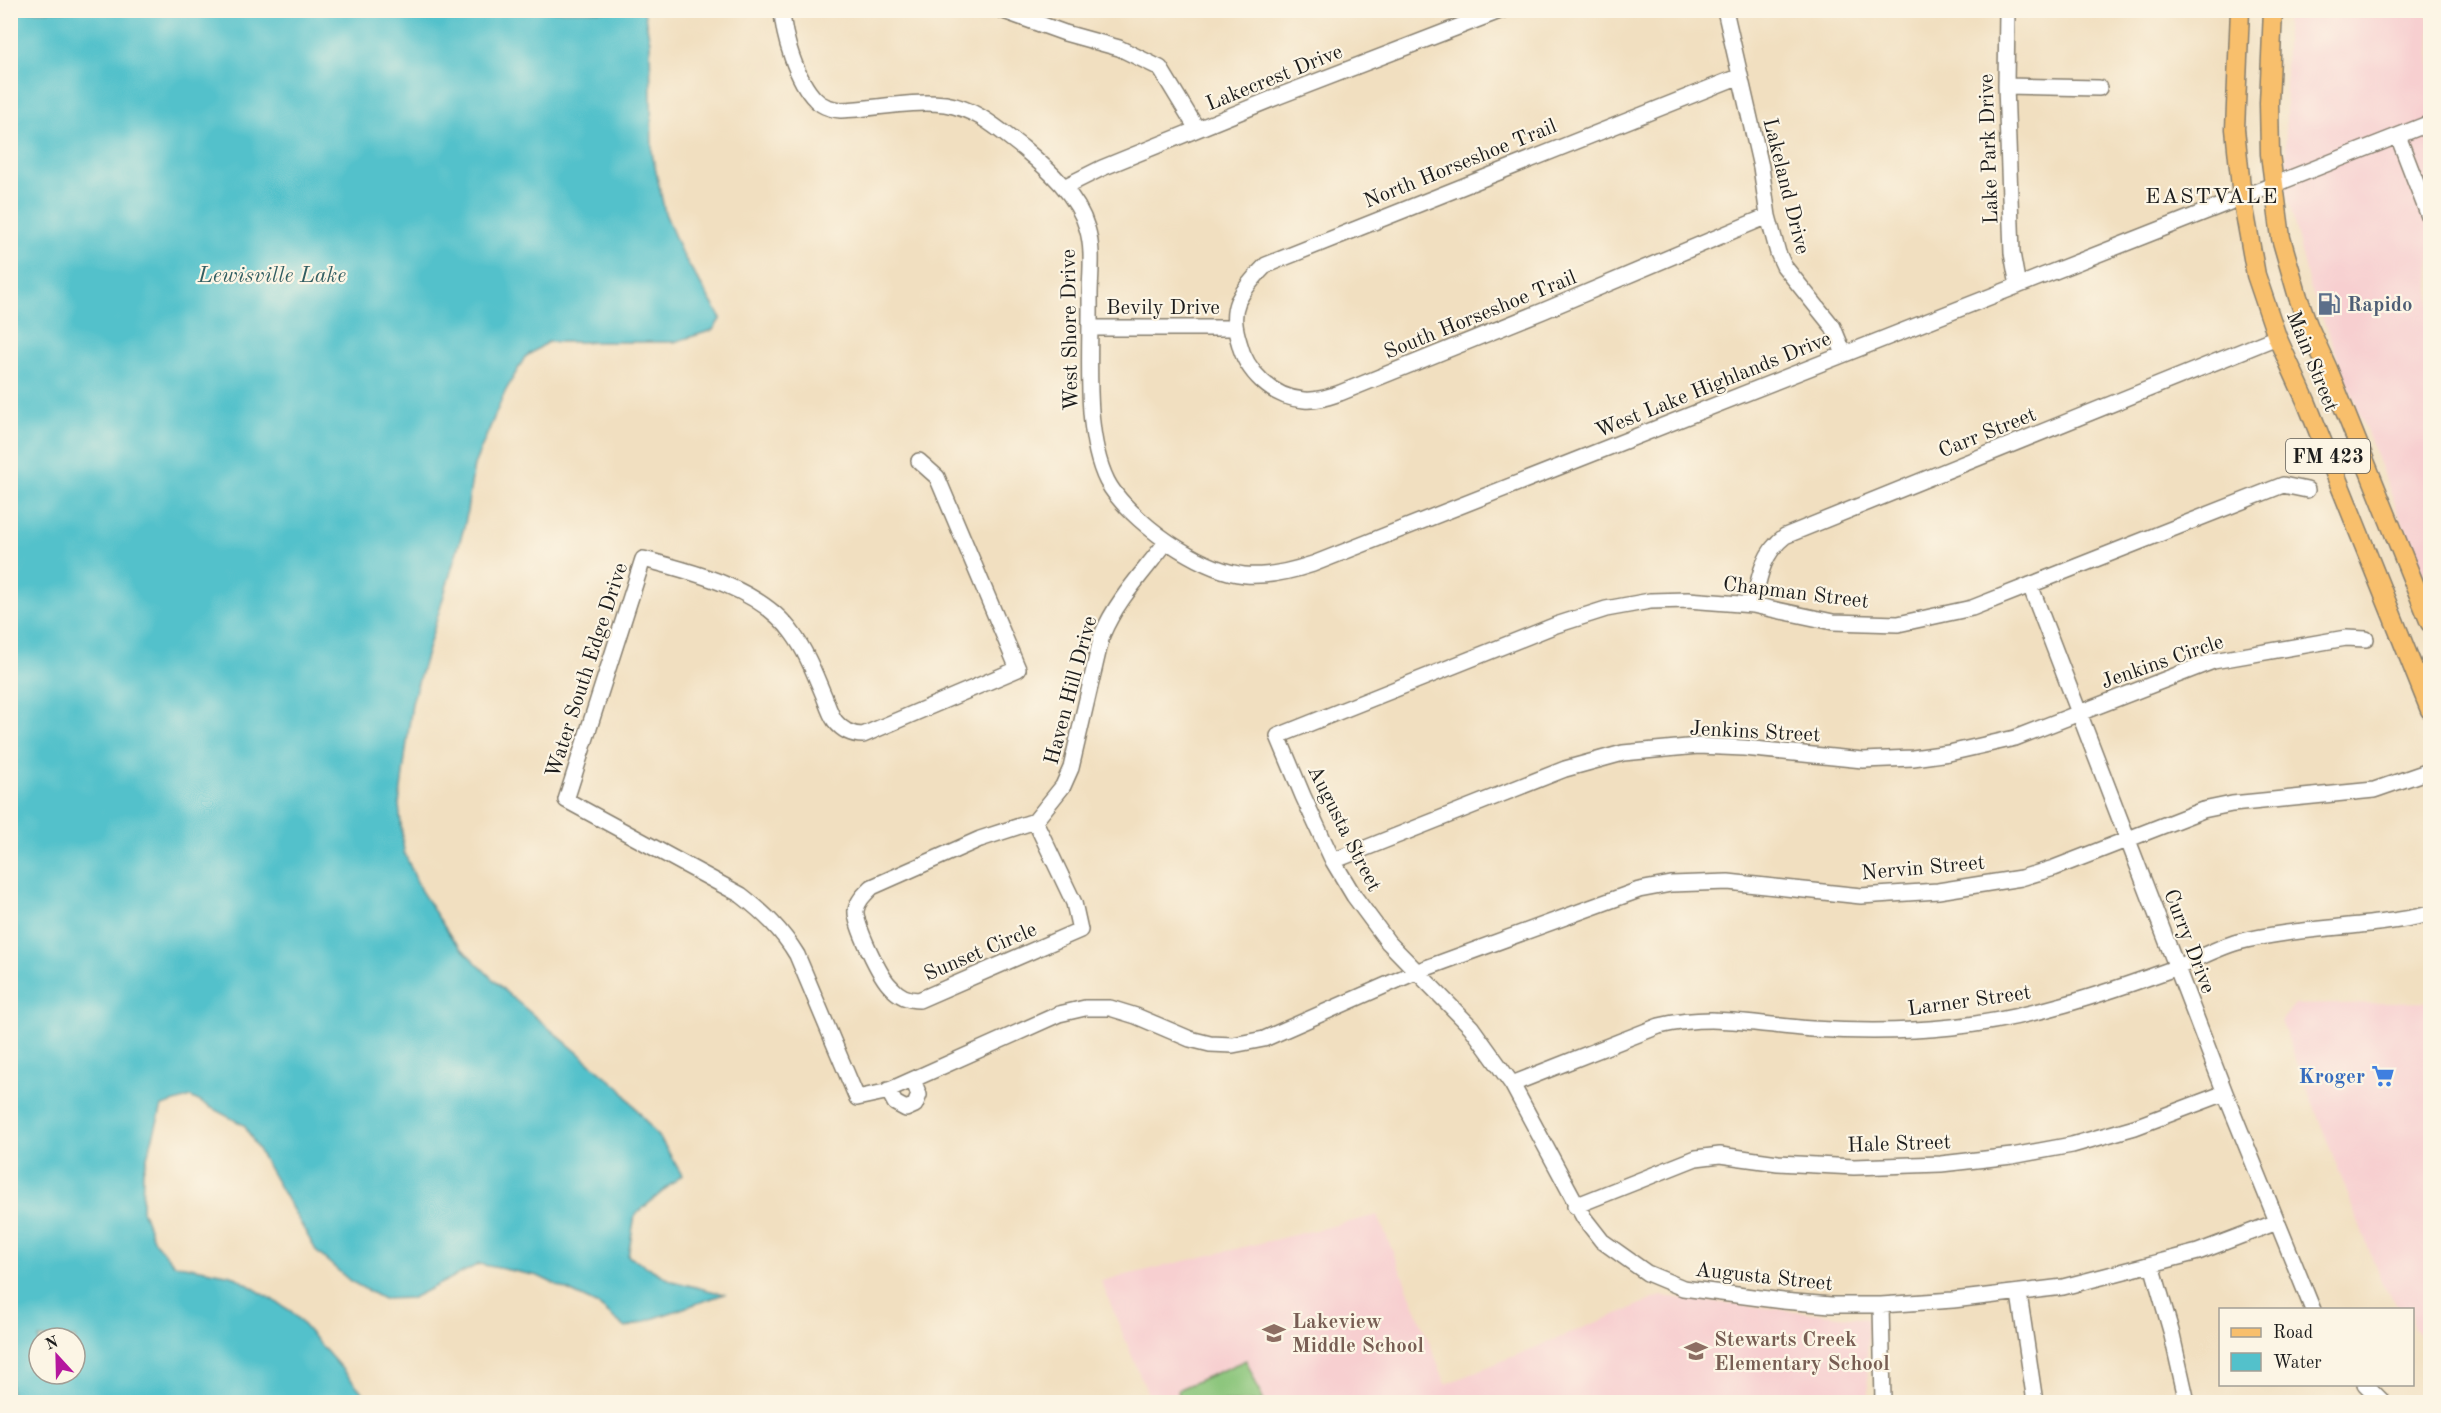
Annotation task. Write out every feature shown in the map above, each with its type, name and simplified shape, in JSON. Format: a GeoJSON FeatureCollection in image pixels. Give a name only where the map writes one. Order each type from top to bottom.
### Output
{"type":"FeatureCollection","features":[{"type":"Feature","properties":{"kind":"main road","name":"Main Street"},"geometry":{"type":"LineString","coordinates":[[2240,10],[2235,129],[2242,196],[2256,275],[2277,337],[2306,401],[2430,710]]}},
{"type":"Feature","properties":{"kind":"main road","name":"Main Street"},"geometry":{"type":"LineString","coordinates":[[2273,10],[2269,103],[2272,185],[2282,238],[2298,297],[2430,623]]}},
{"type":"Feature","properties":{"kind":"street","name":"West Shore Drive"},"geometry":{"type":"LineString","coordinates":[[782,10],[795,63],[806,88],[816,101],[830,109],[841,110],[924,103],[968,109],[991,123],[1033,156],[1064,187],[1083,217],[1088,230],[1091,261],[1091,413],[1093,434],[1103,470],[1112,489],[1135,514],[1167,542]]}},
{"type":"Feature","properties":{"kind":"street"},"geometry":{"type":"LineString","coordinates":[[1001,10],[1065,33],[1119,48],[1160,68],[1197,129]]}},
{"type":"Feature","properties":{"kind":"street","name":"Lakecrest Drive"},"geometry":{"type":"LineString","coordinates":[[1064,187],[1102,168],[1197,129],[1502,10]]}},
{"type":"Feature","properties":{"kind":"street","name":"Lakeland Drive"},"geometry":{"type":"LineString","coordinates":[[1725,10],[1761,166],[1768,216],[1784,266],[1833,327],[1844,354]]}},
{"type":"Feature","properties":{"kind":"street","name":"Lake Park Drive"},"geometry":{"type":"LineString","coordinates":[[2007,10],[2006,86],[2012,253],[2018,286]]}},
{"type":"Feature","properties":{"kind":"street","name":"North Horseshoe Trail"},"geometry":{"type":"LineString","coordinates":[[1235,328],[1238,303],[1251,281],[1266,265],[1740,76]]}},
{"type":"Feature","properties":{"kind":"street"},"geometry":{"type":"LineString","coordinates":[[2006,86],[2098,88]]}},
{"type":"Feature","properties":{"kind":"street","name":"West Lake Highlands Drive"},"geometry":{"type":"LineString","coordinates":[[1167,542],[1220,571],[1240,575],[1284,573],[1696,414],[2430,123]]}},
{"type":"Feature","properties":{"kind":"street"},"geometry":{"type":"LineString","coordinates":[[2398,136],[2430,219]]}},
{"type":"Feature","properties":{"kind":"street","name":"South Horseshoe Trail"},"geometry":{"type":"LineString","coordinates":[[1235,328],[1240,349],[1250,369],[1259,379],[1289,397],[1304,400],[1319,399],[1521,320],[1768,216]]}},
{"type":"Feature","properties":{"kind":"street","name":"Bevily Drive"},"geometry":{"type":"LineString","coordinates":[[1091,328],[1235,328]]}},
{"type":"Feature","properties":{"kind":"street","name":"Carr Street"},"geometry":{"type":"LineString","coordinates":[[1753,605],[1768,555],[1772,547],[1785,536],[2277,337]]}},
{"type":"Feature","properties":{"kind":"street","name":"Water South Edge Drive"},"geometry":{"type":"LineString","coordinates":[[919,461],[937,477],[1018,669],[863,735],[854,735],[834,720],[809,660],[792,632],[765,605],[739,590],[643,559],[566,800],[741,895],[766,914],[788,940],[797,955],[856,1098],[888,1090],[1059,1014],[1085,1008],[1110,1008],[1136,1016],[1190,1039],[1210,1044],[1233,1045],[1264,1039],[1418,971]]}},
{"type":"Feature","properties":{"kind":"street","name":"Chapman Street"},"geometry":{"type":"LineString","coordinates":[[1278,736],[1556,625],[1606,609],[1659,601],[1688,600],[1753,605],[1833,622],[1898,624],[1972,609],[2283,485],[2307,490]]}},
{"type":"Feature","properties":{"kind":"street","name":"Haven Hill Drive"},"geometry":{"type":"LineString","coordinates":[[1035,821],[1063,786],[1071,768],[1102,635],[1109,617],[1123,595],[1167,542]]}},
{"type":"Feature","properties":{"kind":"street","name":"Curry Drive"},"geometry":{"type":"LineString","coordinates":[[2030,585],[2225,1093],[2312,1308]]}},
{"type":"Feature","properties":{"kind":"street","name":"Jenkins Circle"},"geometry":{"type":"LineString","coordinates":[[2079,712],[2214,662],[2346,638],[2366,639]]}},
{"type":"Feature","properties":{"kind":"street","name":"Jenkins Street"},"geometry":{"type":"LineString","coordinates":[[1334,861],[1565,769],[1623,753],[1698,746],[1744,748],[1863,760],[1913,758],[1949,753],[2015,738],[2079,712]]}},
{"type":"Feature","properties":{"kind":"street","name":"Augusta Street"},"geometry":{"type":"LineString","coordinates":[[1278,736],[1303,796],[1334,861],[1354,896],[1388,942],[1471,1027],[1512,1084],[1575,1206],[1602,1241],[1647,1273],[1683,1288],[1831,1305],[1881,1305],[2019,1294],[2063,1287],[2152,1265],[2232,1240],[2277,1222]]}},
{"type":"Feature","properties":{"kind":"street","name":"Nervin Street"},"geometry":{"type":"LineString","coordinates":[[1418,971],[1639,890],[1671,884],[1728,882],[1861,896],[1938,891],[2021,878],[2054,868],[2202,810],[2232,804],[2374,790],[2429,771]]}},
{"type":"Feature","properties":{"kind":"street","name":"Sunset Circle"},"geometry":{"type":"LineString","coordinates":[[1035,821],[1074,903],[1080,930],[919,1000],[907,1000],[897,993],[882,975],[859,925],[855,912],[860,898],[872,886],[980,839],[1035,821]]}},
{"type":"Feature","properties":{"kind":"street","name":"Larner Street"},"geometry":{"type":"LineString","coordinates":[[1512,1084],[1659,1026],[1682,1020],[1724,1019],[1810,1029],[1889,1031],[1956,1026],[2048,1010],[2177,967],[2235,943],[2278,933],[2350,928],[2430,914]]}},
{"type":"Feature","properties":{"kind":"street"},"geometry":{"type":"LineString","coordinates":[[888,1090],[895,1103],[906,1109],[915,1105],[919,1095],[913,1080]]}},
{"type":"Feature","properties":{"kind":"street","name":"Hale Street"},"geometry":{"type":"LineString","coordinates":[[1575,1206],[1696,1158],[1720,1155],[1854,1167],[1941,1164],[2012,1156],[2072,1144],[2143,1124],[2225,1093]]}},
{"type":"Feature","properties":{"kind":"street"},"geometry":{"type":"LineString","coordinates":[[2152,1265],[2171,1331],[2187,1402]]}},
{"type":"Feature","properties":{"kind":"street"},"geometry":{"type":"LineString","coordinates":[[2019,1294],[2035,1402]]}},
{"type":"Feature","properties":{"kind":"street"},"geometry":{"type":"LineString","coordinates":[[1881,1305],[1883,1402]]}},
{"type":"Feature","properties":{"kind":"street"},"geometry":{"type":"LineString","coordinates":[[2367,1386],[2383,1402]]}},
{"type":"Feature","properties":{"kind":"shaded area"},"geometry":{"type":"Polygon","coordinates":[[[2286,11],[2425,11],[2430,25],[2430,594],[2309,284],[2286,190],[2286,11]]]}},
{"type":"Feature","properties":{"kind":"shaded area"},"geometry":{"type":"Polygon","coordinates":[[[2430,1002],[2430,1345],[2414,1329],[2414,1308],[2399,1308],[2382,1283],[2281,1021],[2295,1005],[2430,1002]]]}},
{"type":"Feature","properties":{"kind":"shaded area"},"geometry":{"type":"Polygon","coordinates":[[[1378,1215],[1446,1384],[1661,1296],[1867,1319],[1868,1402],[1151,1402],[1101,1281],[1378,1215]]]}},
{"type":"Feature","properties":{"kind":"green space"},"geometry":{"type":"Polygon","coordinates":[[[1246,1360],[1264,1402],[1182,1402],[1177,1390],[1246,1360]]]}},
{"type":"Feature","properties":{"kind":"water","name":"Lewisville Lake"},"geometry":{"type":"Polygon","coordinates":[[[10,11],[644,11],[650,42],[652,153],[665,213],[681,252],[721,318],[713,330],[674,342],[548,342],[525,357],[505,392],[474,465],[465,524],[412,703],[399,805],[404,852],[421,891],[453,940],[507,993],[620,1088],[663,1143],[682,1175],[635,1215],[628,1256],[672,1281],[724,1294],[626,1328],[598,1305],[538,1276],[479,1264],[412,1298],[383,1299],[350,1281],[317,1252],[244,1125],[191,1097],[162,1106],[143,1171],[142,1210],[154,1241],[174,1264],[232,1275],[291,1311],[371,1402],[11,1402],[10,11]]]}},
{"type":"Feature","properties":{"kind":"place","name":"Rapido"},"geometry":{"type":"Point","coordinates":[2329,304]}},
{"type":"Feature","properties":{"kind":"place","name":"Kroger"},"geometry":{"type":"Point","coordinates":[2383,1076]}},
{"type":"Feature","properties":{"kind":"place","name":"Lakeview Middle School"},"geometry":{"type":"Point","coordinates":[1274,1333]}},
{"type":"Feature","properties":{"kind":"place","name":"Stewarts Creek Elementary School"},"geometry":{"type":"Point","coordinates":[1696,1351]}},
{"type":"Feature","properties":{"kind":"district","name":"EASTVALE"},"geometry":{"type":"Point","coordinates":[2212,195]}}]}
